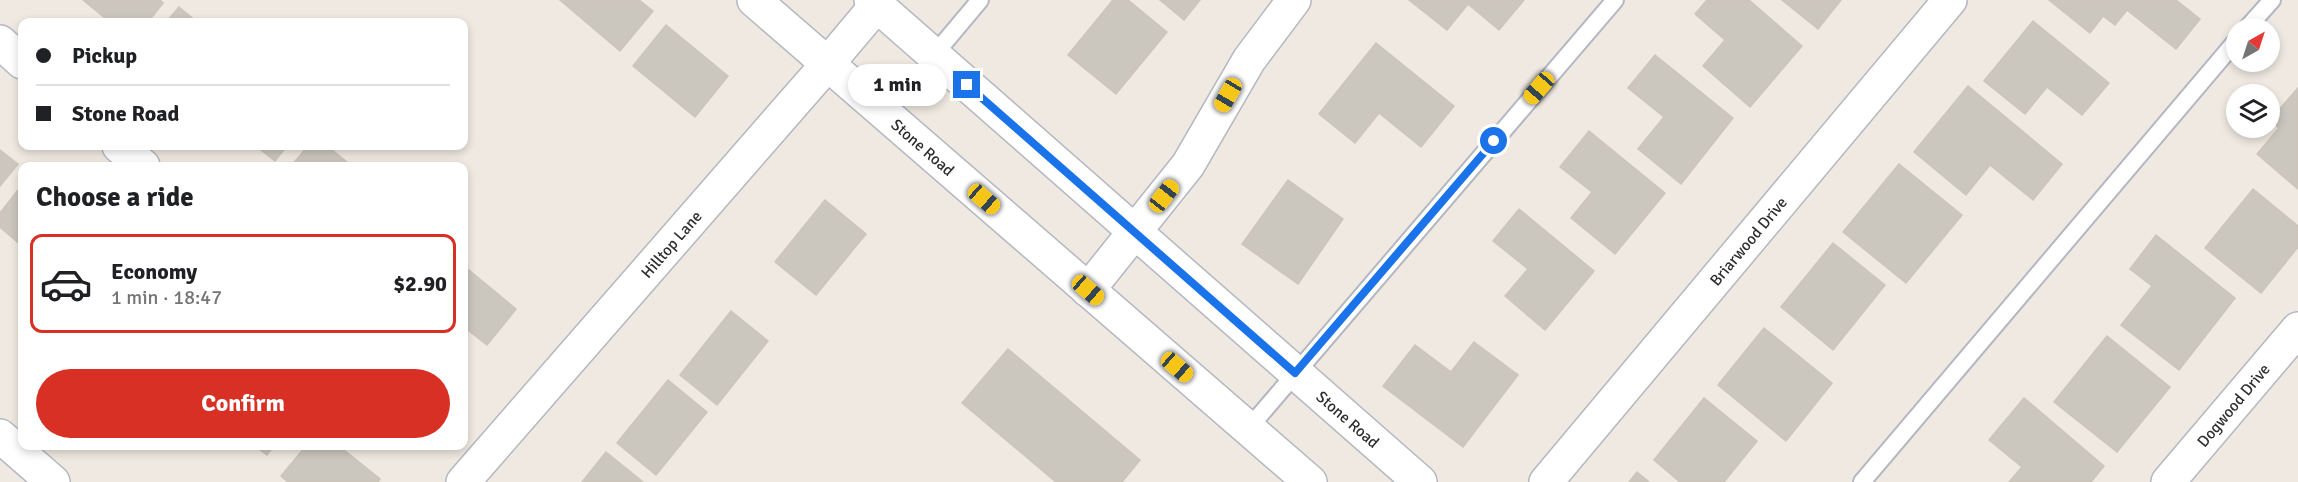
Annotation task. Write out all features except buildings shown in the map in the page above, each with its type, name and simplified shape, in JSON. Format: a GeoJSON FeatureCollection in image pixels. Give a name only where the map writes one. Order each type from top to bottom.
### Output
{"type":"FeatureCollection","features":[{"type":"Feature","properties":{"kind":"street","name":"Stone Road"},"geometry":{"type":"LineString","coordinates":[[754,0],[1310,482]]}},
{"type":"Feature","properties":{"kind":"street"},"geometry":{"type":"LineString","coordinates":[[1088,290],[1136,233],[1188,165],[1249,60],[1294,0]]}},
{"type":"Feature","properties":{"kind":"street","name":"Briarwood Drive"},"geometry":{"type":"LineString","coordinates":[[1546,482],[1950,0]]}},
{"type":"Feature","properties":{"kind":"street","name":"Stone Road"},"geometry":{"type":"LineString","coordinates":[[874,3],[1420,482]]}},
{"type":"Feature","properties":{"kind":"street","name":"Hilltop Lane"},"geometry":{"type":"LineString","coordinates":[[467,463],[827,64],[874,3]]}},
{"type":"Feature","properties":{"kind":"street"},"geometry":{"type":"LineString","coordinates":[[0,42],[18,58]]}},
{"type":"Feature","properties":{"kind":"street"},"geometry":{"type":"LineString","coordinates":[[124,150],[138,162]]}},
{"type":"Feature","properties":{"kind":"street","name":"Dogwood Drive"},"geometry":{"type":"LineString","coordinates":[[2168,482],[2298,329]]}},
{"type":"Feature","properties":{"kind":"street"},"geometry":{"type":"LineString","coordinates":[[0,436],[53,482]]}},
{"type":"Feature","properties":{"kind":"lane"},"geometry":{"type":"LineString","coordinates":[[933,56],[980,0]]}},
{"type":"Feature","properties":{"kind":"lane"},"geometry":{"type":"LineString","coordinates":[[1248,429],[1615,0]]}},
{"type":"Feature","properties":{"kind":"lane"},"geometry":{"type":"LineString","coordinates":[[2256,18],[2272,0]]}},
{"type":"Feature","properties":{"kind":"lane"},"geometry":{"type":"LineString","coordinates":[[1862,482],[2226,53]]}},
{"type":"Feature","properties":{"kind":"route"},"geometry":{"type":"LineString","coordinates":[[967,85],[1295,373],[1494,141]]}}]}
